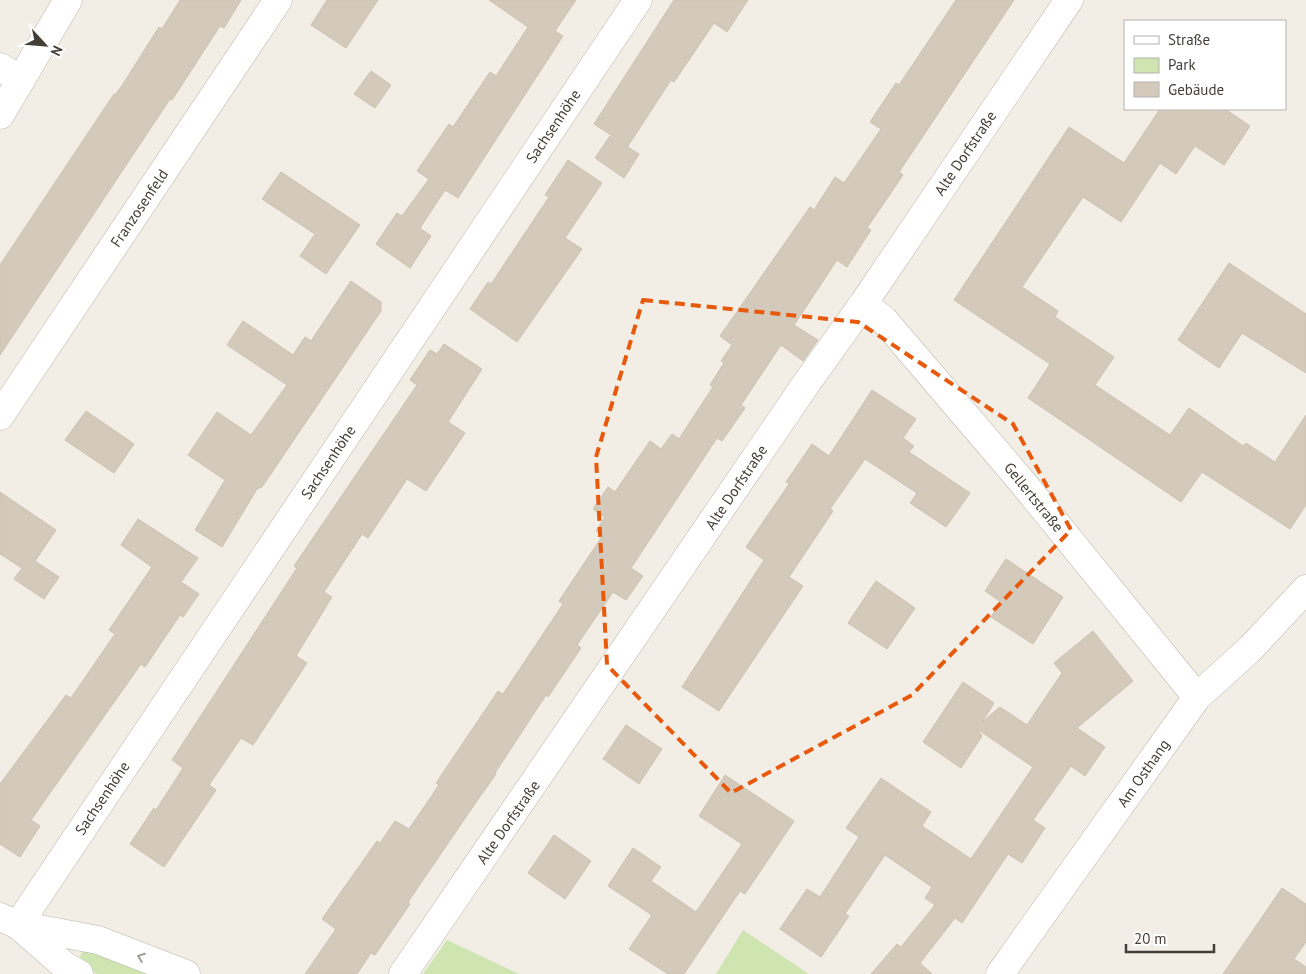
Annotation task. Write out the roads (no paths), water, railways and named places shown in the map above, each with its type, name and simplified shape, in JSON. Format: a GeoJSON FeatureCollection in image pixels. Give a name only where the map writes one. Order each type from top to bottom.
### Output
{"type":"FeatureCollection","features":[{"type":"Feature","properties":{"kind":"street"},"geometry":{"type":"LineString","coordinates":[[0,115],[11,73],[68,0]]}},
{"type":"Feature","properties":{"kind":"street","name":"Franzosenfeld"},"geometry":{"type":"LineString","coordinates":[[0,416],[278,0]]}},
{"type":"Feature","properties":{"kind":"street","name":"Sachsenhöhe"},"geometry":{"type":"LineString","coordinates":[[9,921],[638,0]]}},
{"type":"Feature","properties":{"kind":"street","name":"Alte Dorfstraße"},"geometry":{"type":"LineString","coordinates":[[403,974],[808,381],[863,304],[1069,0]]}},
{"type":"Feature","properties":{"kind":"street","name":"Gellertstraße"},"geometry":{"type":"LineString","coordinates":[[863,304],[884,320],[1023,483],[1197,697]]}},
{"type":"Feature","properties":{"kind":"street","name":"Am Osthang"},"geometry":{"type":"LineString","coordinates":[[1000,974],[1197,697],[1250,649],[1306,589]]}},
{"type":"Feature","properties":{"kind":"street"},"geometry":{"type":"LineString","coordinates":[[9,921],[65,966],[79,974]]}},
{"type":"Feature","properties":{"kind":"street"},"geometry":{"type":"LineString","coordinates":[[9,921],[98,940],[186,974]]}}]}
